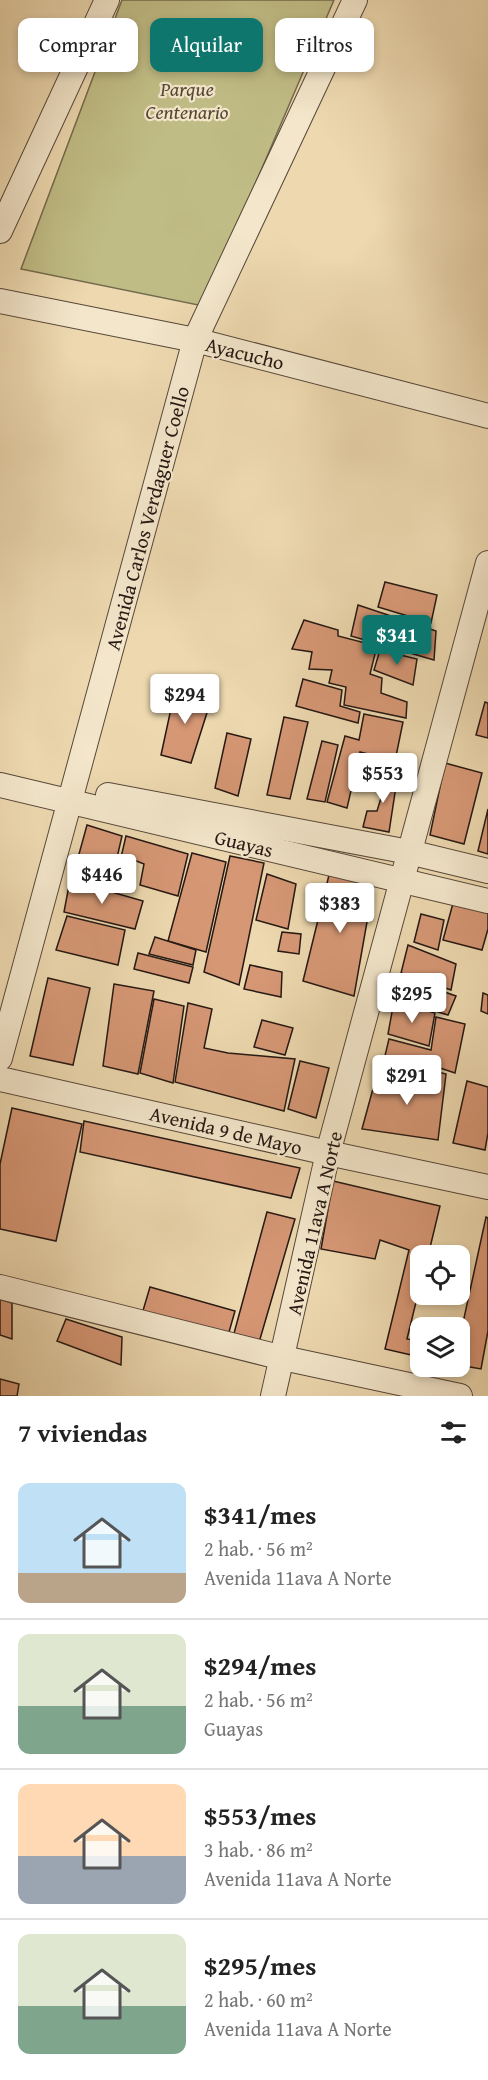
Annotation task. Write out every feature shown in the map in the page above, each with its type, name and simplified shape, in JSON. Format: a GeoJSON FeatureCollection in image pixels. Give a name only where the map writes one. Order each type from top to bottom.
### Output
{"type":"FeatureCollection","features":[{"type":"Feature","properties":{"kind":"street"},"geometry":{"type":"LineString","coordinates":[[0,231],[107,0]]}},
{"type":"Feature","properties":{"kind":"street","name":"Avenida Carlos Verdaguer Coello"},"geometry":{"type":"LineString","coordinates":[[0,1058],[195,340],[355,0]]}},
{"type":"Feature","properties":{"kind":"street","name":"Ayacucho"},"geometry":{"type":"LineString","coordinates":[[0,301],[195,340],[488,416]]}},
{"type":"Feature","properties":{"kind":"street","name":"Avenida 11ava A Norte"},"geometry":{"type":"LineString","coordinates":[[273,1396],[328,1153],[488,563]]}},
{"type":"Feature","properties":{"kind":"street","name":"Guayas"},"geometry":{"type":"LineString","coordinates":[[0,771],[72,795],[402,881],[488,901]]}},
{"type":"Feature","properties":{"kind":"street","name":"Guayas"},"geometry":{"type":"LineString","coordinates":[[0,784],[409,852],[488,871]]}},
{"type":"Feature","properties":{"kind":"street","name":"Avenida 9 de Mayo"},"geometry":{"type":"LineString","coordinates":[[0,1079],[488,1187]]}},
{"type":"Feature","properties":{"kind":"street"},"geometry":{"type":"LineString","coordinates":[[0,1287],[283,1358],[460,1396]]}},
{"type":"Feature","properties":{"kind":"green space","name":"Parque Centenario"},"geometry":{"type":"Polygon","coordinates":[[[122,0],[334,0],[326,18],[275,18],[275,72],[303,72],[203,306],[21,269],[95,72],[138,72],[138,18],[115,18],[122,0]]]}},
{"type":"Feature","properties":{"kind":"building"},"geometry":{"type":"Polygon","coordinates":[[[385,582],[437,595],[431,623],[378,607],[385,582]]]}},
{"type":"Feature","properties":{"kind":"building"},"geometry":{"type":"Polygon","coordinates":[[[358,605],[436,631],[434,660],[351,636],[358,605]]]}},
{"type":"Feature","properties":{"kind":"building"},"geometry":{"type":"Polygon","coordinates":[[[304,620],[338,630],[338,636],[377,646],[370,674],[382,678],[381,693],[407,702],[406,718],[344,705],[346,687],[329,683],[332,670],[309,669],[312,652],[292,649],[304,620]]]}},
{"type":"Feature","properties":{"kind":"building"},"geometry":{"type":"Polygon","coordinates":[[[380,650],[417,659],[413,685],[374,670],[380,650]]]}},
{"type":"Feature","properties":{"kind":"building"},"geometry":{"type":"Polygon","coordinates":[[[303,679],[342,690],[340,706],[360,712],[358,723],[296,706],[303,679]]]}},
{"type":"Feature","properties":{"kind":"building"},"geometry":{"type":"Polygon","coordinates":[[[175,690],[212,697],[191,763],[161,755],[175,690]]]}},
{"type":"Feature","properties":{"kind":"building"},"geometry":{"type":"Polygon","coordinates":[[[485,702],[488,703],[488,738],[476,735],[485,702]]]}},
{"type":"Feature","properties":{"kind":"building"},"geometry":{"type":"Polygon","coordinates":[[[364,714],[403,722],[395,761],[360,752],[347,808],[327,802],[345,736],[359,740],[364,714]]]}},
{"type":"Feature","properties":{"kind":"building"},"geometry":{"type":"Polygon","coordinates":[[[284,717],[308,722],[290,799],[267,795],[284,717]]]}},
{"type":"Feature","properties":{"kind":"building"},"geometry":{"type":"Polygon","coordinates":[[[227,733],[251,739],[238,796],[215,788],[227,733]]]}},
{"type":"Feature","properties":{"kind":"building"},"geometry":{"type":"Polygon","coordinates":[[[322,741],[338,745],[325,802],[307,799],[322,741]]]}},
{"type":"Feature","properties":{"kind":"building"},"geometry":{"type":"Polygon","coordinates":[[[445,763],[482,773],[464,844],[430,835],[445,763]]]}},
{"type":"Feature","properties":{"kind":"building"},"geometry":{"type":"Polygon","coordinates":[[[382,769],[398,773],[389,832],[363,827],[367,811],[377,811],[385,785],[377,779],[382,769]]]}},
{"type":"Feature","properties":{"kind":"building"},"geometry":{"type":"Polygon","coordinates":[[[488,809],[488,854],[478,851],[488,809]]]}},
{"type":"Feature","properties":{"kind":"building"},"geometry":{"type":"Polygon","coordinates":[[[87,825],[122,836],[110,888],[73,876],[87,825]]]}},
{"type":"Feature","properties":{"kind":"building"},"geometry":{"type":"Polygon","coordinates":[[[126,836],[188,854],[178,896],[140,885],[144,864],[134,860],[128,892],[114,887],[126,836]]]}},
{"type":"Feature","properties":{"kind":"building"},"geometry":{"type":"Polygon","coordinates":[[[192,853],[226,862],[206,952],[168,941],[192,853]]]}},
{"type":"Feature","properties":{"kind":"building"},"geometry":{"type":"Polygon","coordinates":[[[230,856],[264,863],[239,985],[204,972],[230,856]]]}},
{"type":"Feature","properties":{"kind":"building"},"geometry":{"type":"Polygon","coordinates":[[[330,871],[374,882],[354,996],[303,981],[330,871]]]}},
{"type":"Feature","properties":{"kind":"building"},"geometry":{"type":"Polygon","coordinates":[[[267,874],[296,884],[288,929],[256,920],[267,874]]]}},
{"type":"Feature","properties":{"kind":"building"},"geometry":{"type":"Polygon","coordinates":[[[70,880],[143,901],[135,929],[64,912],[70,880]]]}},
{"type":"Feature","properties":{"kind":"building"},"geometry":{"type":"Polygon","coordinates":[[[455,896],[488,905],[488,929],[482,950],[443,940],[455,896]]]}},
{"type":"Feature","properties":{"kind":"building"},"geometry":{"type":"Polygon","coordinates":[[[421,914],[444,920],[438,950],[414,942],[421,914]]]}},
{"type":"Feature","properties":{"kind":"building"},"geometry":{"type":"Polygon","coordinates":[[[67,916],[125,930],[118,965],[56,950],[67,916]]]}},
{"type":"Feature","properties":{"kind":"building"},"geometry":{"type":"Polygon","coordinates":[[[282,932],[301,934],[299,954],[278,951],[282,932]]]}},
{"type":"Feature","properties":{"kind":"building"},"geometry":{"type":"Polygon","coordinates":[[[155,937],[196,950],[193,965],[149,954],[155,937]]]}},
{"type":"Feature","properties":{"kind":"building"},"geometry":{"type":"Polygon","coordinates":[[[408,945],[456,964],[451,990],[401,973],[408,945]]]}},
{"type":"Feature","properties":{"kind":"building"},"geometry":{"type":"Polygon","coordinates":[[[138,953],[193,967],[189,983],[134,969],[138,953]]]}},
{"type":"Feature","properties":{"kind":"building"},"geometry":{"type":"Polygon","coordinates":[[[250,965],[282,972],[281,997],[244,989],[250,965]]]}},
{"type":"Feature","properties":{"kind":"building"},"geometry":{"type":"Polygon","coordinates":[[[399,976],[456,996],[448,1015],[393,998],[399,976]]]}},
{"type":"Feature","properties":{"kind":"building"},"geometry":{"type":"Polygon","coordinates":[[[48,978],[90,988],[73,1065],[30,1056],[48,978]]]}},
{"type":"Feature","properties":{"kind":"building"},"geometry":{"type":"Polygon","coordinates":[[[114,984],[154,991],[138,1074],[103,1066],[114,984]]]}},
{"type":"Feature","properties":{"kind":"building"},"geometry":{"type":"Polygon","coordinates":[[[483,993],[488,995],[488,1014],[481,1011],[483,993]]]}},
{"type":"Feature","properties":{"kind":"building"},"geometry":{"type":"Polygon","coordinates":[[[154,999],[184,1006],[173,1083],[140,1073],[154,999]]]}},
{"type":"Feature","properties":{"kind":"building"},"geometry":{"type":"Polygon","coordinates":[[[394,1001],[435,1013],[429,1046],[388,1034],[394,1001]]]}},
{"type":"Feature","properties":{"kind":"building"},"geometry":{"type":"Polygon","coordinates":[[[188,1003],[212,1009],[204,1048],[228,1053],[295,1059],[284,1111],[175,1082],[188,1003]]]}},
{"type":"Feature","properties":{"kind":"building"},"geometry":{"type":"Polygon","coordinates":[[[436,1017],[465,1024],[455,1073],[425,1063],[419,1080],[382,1068],[389,1039],[431,1050],[436,1017]]]}},
{"type":"Feature","properties":{"kind":"building"},"geometry":{"type":"Polygon","coordinates":[[[262,1020],[293,1028],[285,1055],[254,1047],[262,1020]]]}},
{"type":"Feature","properties":{"kind":"building"},"geometry":{"type":"Polygon","coordinates":[[[300,1061],[329,1068],[316,1118],[288,1109],[300,1061]]]}},
{"type":"Feature","properties":{"kind":"building"},"geometry":{"type":"Polygon","coordinates":[[[427,1069],[446,1074],[438,1140],[362,1129],[377,1074],[423,1084],[427,1069]]]}},
{"type":"Feature","properties":{"kind":"building"},"geometry":{"type":"Polygon","coordinates":[[[467,1081],[488,1087],[488,1133],[485,1150],[453,1143],[467,1081]]]}},
{"type":"Feature","properties":{"kind":"building"},"geometry":{"type":"Polygon","coordinates":[[[12,1108],[82,1124],[56,1241],[0,1229],[0,1164],[12,1108]]]}},
{"type":"Feature","properties":{"kind":"building"},"geometry":{"type":"Polygon","coordinates":[[[84,1121],[300,1168],[291,1198],[80,1152],[84,1121]]]}},
{"type":"Feature","properties":{"kind":"building"},"geometry":{"type":"Polygon","coordinates":[[[333,1181],[440,1206],[431,1245],[410,1245],[410,1305],[415,1305],[412,1317],[410,1317],[407,1339],[410,1339],[410,1355],[385,1349],[409,1250],[380,1240],[375,1259],[321,1249],[333,1181]]]}},
{"type":"Feature","properties":{"kind":"building"},"geometry":{"type":"Polygon","coordinates":[[[267,1212],[295,1219],[258,1346],[233,1337],[267,1212]]]}},
{"type":"Feature","properties":{"kind":"building"},"geometry":{"type":"Polygon","coordinates":[[[486,1217],[488,1218],[488,1331],[481,1369],[470,1367],[470,1317],[464,1317],[467,1305],[470,1305],[470,1290],[486,1217]]]}},
{"type":"Feature","properties":{"kind":"building"},"geometry":{"type":"Polygon","coordinates":[[[150,1287],[235,1311],[227,1339],[142,1314],[150,1287]]]}},
{"type":"Feature","properties":{"kind":"building"},"geometry":{"type":"Polygon","coordinates":[[[0,1299],[12,1303],[12,1339],[0,1335],[0,1299]]]}},
{"type":"Feature","properties":{"kind":"building"},"geometry":{"type":"Polygon","coordinates":[[[66,1319],[122,1337],[121,1365],[57,1341],[66,1319]]]}},
{"type":"Feature","properties":{"kind":"building"},"geometry":{"type":"Polygon","coordinates":[[[0,1379],[19,1384],[17,1396],[0,1396],[0,1379]]]}}]}
